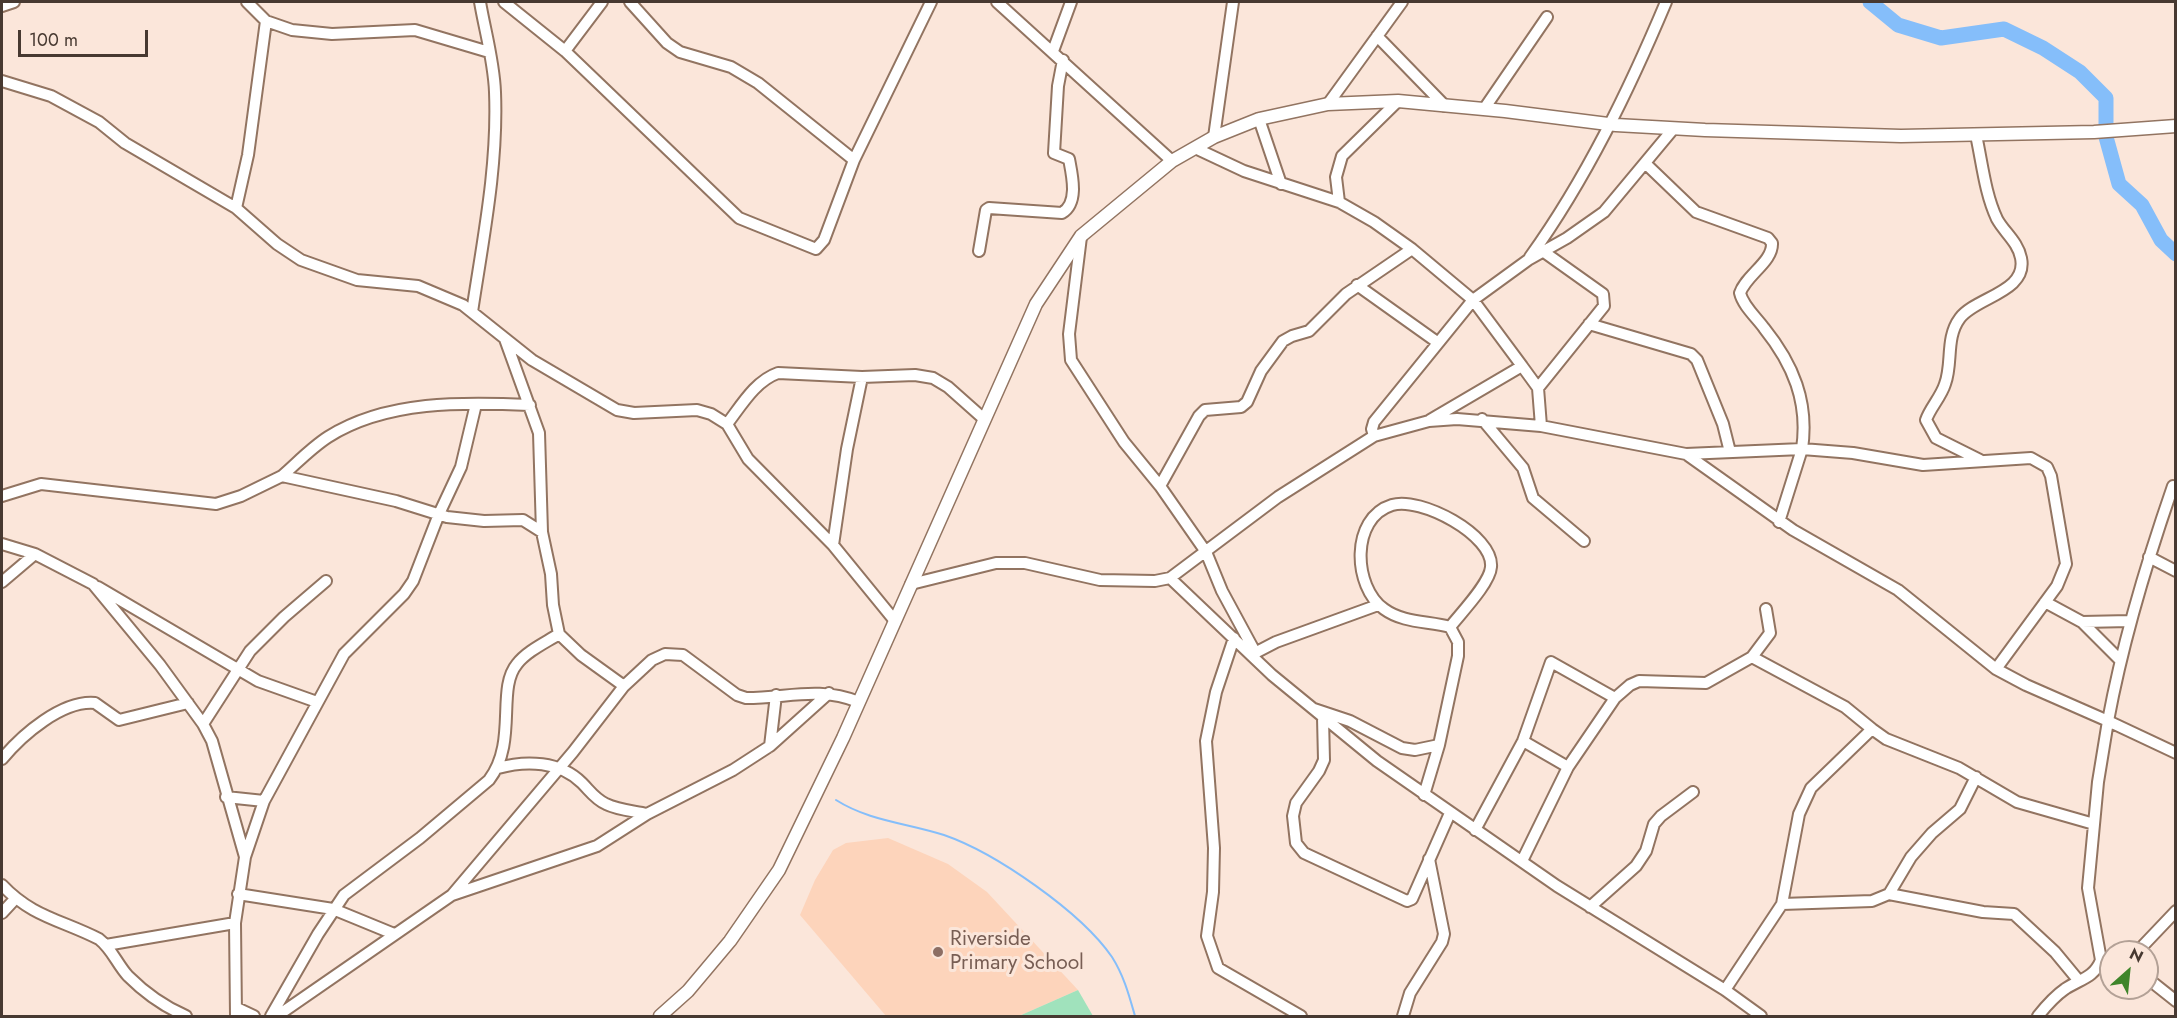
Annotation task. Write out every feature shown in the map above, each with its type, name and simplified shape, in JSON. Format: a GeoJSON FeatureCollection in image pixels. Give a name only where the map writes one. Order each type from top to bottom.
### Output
{"type":"FeatureCollection","features":[{"type":"Feature","properties":{"kind":"street"},"geometry":{"type":"LineString","coordinates":[[2,6],[14,2]]}},
{"type":"Feature","properties":{"kind":"street"},"geometry":{"type":"LineString","coordinates":[[249,2],[266,21],[292,30],[332,34],[416,30],[489,52]]}},
{"type":"Feature","properties":{"kind":"street"},"geometry":{"type":"LineString","coordinates":[[472,312],[494,163],[495,88],[480,2]]}},
{"type":"Feature","properties":{"kind":"street"},"geometry":{"type":"LineString","coordinates":[[504,2],[565,51],[739,218],[812,248],[820,247],[824,240],[854,160],[906,49],[932,2]]}},
{"type":"Feature","properties":{"kind":"street"},"geometry":{"type":"LineString","coordinates":[[565,51],[602,2]]}},
{"type":"Feature","properties":{"kind":"street"},"geometry":{"type":"LineString","coordinates":[[630,2],[667,43],[680,52],[731,67],[758,83],[854,160]]}},
{"type":"Feature","properties":{"kind":"street"},"geometry":{"type":"LineString","coordinates":[[997,2],[1172,160]]}},
{"type":"Feature","properties":{"kind":"street"},"geometry":{"type":"LineString","coordinates":[[1053,51],[1071,2]]}},
{"type":"Feature","properties":{"kind":"street"},"geometry":{"type":"LineString","coordinates":[[1214,137],[1233,2]]}},
{"type":"Feature","properties":{"kind":"street"},"geometry":{"type":"LineString","coordinates":[[1328,104],[1402,2]]}},
{"type":"Feature","properties":{"kind":"street"},"geometry":{"type":"LineString","coordinates":[[1528,260],[1569,197],[1639,68],[1666,2]]}},
{"type":"Feature","properties":{"kind":"street"},"geometry":{"type":"LineString","coordinates":[[1484,109],[1547,17]]}},
{"type":"Feature","properties":{"kind":"street"},"geometry":{"type":"LineString","coordinates":[[236,208],[248,155],[266,21]]}},
{"type":"Feature","properties":{"kind":"street"},"geometry":{"type":"LineString","coordinates":[[1377,36],[1445,106]]}},
{"type":"Feature","properties":{"kind":"street"},"geometry":{"type":"LineString","coordinates":[[979,251],[986,210],[989,208],[1062,213],[1069,209],[1073,201],[1069,159],[1054,153],[1058,86],[1063,60]]}},
{"type":"Feature","properties":{"kind":"street"},"geometry":{"type":"LineString","coordinates":[[2,81],[51,96],[74,107],[99,122],[125,143],[236,208],[277,244],[301,260],[357,280],[418,286],[439,293],[472,312],[556,376],[617,410],[634,413],[697,410],[711,414],[727,424],[748,459],[833,544],[895,621]]}},
{"type":"Feature","properties":{"kind":"street"},"geometry":{"type":"LineString","coordinates":[[1339,202],[1336,177],[1342,156],[1398,101]]}},
{"type":"Feature","properties":{"kind":"street"},"geometry":{"type":"LineString","coordinates":[[660,1017],[688,991],[730,941],[779,870],[859,702],[1036,304],[1081,236],[1172,160],[1214,137],[1259,119],[1328,104],[1398,101],[1608,124],[1901,136],[2094,132],[2175,126]]}},
{"type":"Feature","properties":{"kind":"street"},"geometry":{"type":"LineString","coordinates":[[1259,119],[1281,184]]}},
{"type":"Feature","properties":{"kind":"street"},"geometry":{"type":"LineString","coordinates":[[1374,436],[1372,429],[1374,422],[1473,300],[1528,260],[1604,212],[1674,128]]}},
{"type":"Feature","properties":{"kind":"street"},"geometry":{"type":"LineString","coordinates":[[1976,135],[1991,205],[1998,221],[2018,248],[2021,267],[2012,284],[1973,306],[1960,318],[1952,332],[1946,382],[1926,420],[1936,438],[1981,461]]}},
{"type":"Feature","properties":{"kind":"street"},"geometry":{"type":"LineString","coordinates":[[1195,147],[1244,171],[1339,202],[1374,222],[1412,249],[1473,300],[1522,366],[1538,388],[1541,426]]}},
{"type":"Feature","properties":{"kind":"street"},"geometry":{"type":"LineString","coordinates":[[1646,164],[1696,212],[1767,238],[1772,243],[1769,256],[1746,282],[1740,293],[1783,352],[1794,373],[1805,418],[1802,449],[1779,522]]}},
{"type":"Feature","properties":{"kind":"street"},"geometry":{"type":"LineString","coordinates":[[1081,236],[1069,334],[1071,360],[1124,442],[1160,486],[1206,552],[1253,654]]}},
{"type":"Feature","properties":{"kind":"street"},"geometry":{"type":"LineString","coordinates":[[1160,486],[1199,416],[1205,410],[1241,407],[1247,402],[1261,371],[1282,341],[1309,331],[1357,285],[1412,249]]}},
{"type":"Feature","properties":{"kind":"street"},"geometry":{"type":"LineString","coordinates":[[1538,388],[1604,306],[1603,294],[1544,252]]}},
{"type":"Feature","properties":{"kind":"street"},"geometry":{"type":"LineString","coordinates":[[1357,285],[1437,342]]}},
{"type":"Feature","properties":{"kind":"street"},"geometry":{"type":"LineString","coordinates":[[1589,324],[1691,354],[1697,360],[1723,424],[1730,452]]}},
{"type":"Feature","properties":{"kind":"street"},"geometry":{"type":"LineString","coordinates":[[505,338],[530,405],[541,444],[539,477],[542,532],[551,574],[553,605],[559,634],[581,655],[624,686]]}},
{"type":"Feature","properties":{"kind":"street"},"geometry":{"type":"LineString","coordinates":[[1429,421],[1522,366]]}},
{"type":"Feature","properties":{"kind":"street"},"geometry":{"type":"LineString","coordinates":[[727,424],[768,376],[778,373],[862,377],[915,375],[933,378],[948,387],[984,419]]}},
{"type":"Feature","properties":{"kind":"street"},"geometry":{"type":"LineString","coordinates":[[833,544],[847,449],[862,377]]}},
{"type":"Feature","properties":{"kind":"street"},"geometry":{"type":"LineString","coordinates":[[254,1017],[236,1012],[235,923],[245,857],[264,801],[344,654],[404,594],[413,581],[439,514],[461,467],[476,404]]}},
{"type":"Feature","properties":{"kind":"street"},"geometry":{"type":"LineString","coordinates":[[2,496],[41,484],[216,504],[241,496],[282,476],[330,436],[382,414],[431,406],[530,405]]}},
{"type":"Feature","properties":{"kind":"street"},"geometry":{"type":"LineString","coordinates":[[911,584],[996,562],[1025,563],[1100,580],[1155,581],[1170,578],[1278,496],[1374,436],[1429,421],[1482,419],[1541,426],[1686,454],[1802,449],[1853,453],[1923,465],[2031,458],[2047,467],[2051,476],[2066,564],[2060,580],[1996,669]]}},
{"type":"Feature","properties":{"kind":"street"},"geometry":{"type":"LineString","coordinates":[[1482,419],[1523,468],[1533,498],[1584,541]]}},
{"type":"Feature","properties":{"kind":"street"},"geometry":{"type":"LineString","coordinates":[[1686,454],[1779,522],[1898,590],[1996,669],[2026,686],[2175,753]]}},
{"type":"Feature","properties":{"kind":"street"},"geometry":{"type":"LineString","coordinates":[[282,476],[396,501],[439,514],[483,521],[523,520],[542,532]]}},
{"type":"Feature","properties":{"kind":"street"},"geometry":{"type":"LineString","coordinates":[[2038,1017],[2064,990],[2097,970],[2101,960],[2088,888],[2108,721],[2119,659],[2173,486]]}},
{"type":"Feature","properties":{"kind":"street"},"geometry":{"type":"LineString","coordinates":[[1405,502],[1420,505],[1452,520],[1479,542],[1492,558],[1490,575],[1450,627],[1404,619],[1378,605],[1370,592],[1361,557],[1362,541],[1367,526],[1378,513],[1390,505],[1405,502]]}},
{"type":"Feature","properties":{"kind":"street"},"geometry":{"type":"LineString","coordinates":[[2,544],[35,554],[93,584],[237,669],[275,688],[317,702]]}},
{"type":"Feature","properties":{"kind":"street"},"geometry":{"type":"LineString","coordinates":[[2,582],[35,554]]}},
{"type":"Feature","properties":{"kind":"street"},"geometry":{"type":"LineString","coordinates":[[2149,557],[2175,571]]}},
{"type":"Feature","properties":{"kind":"street"},"geometry":{"type":"LineString","coordinates":[[1170,578],[1310,708],[1424,795],[1590,907],[1725,990],[1761,1017]]}},
{"type":"Feature","properties":{"kind":"street"},"geometry":{"type":"LineString","coordinates":[[203,724],[250,651],[284,616],[326,580]]}},
{"type":"Feature","properties":{"kind":"street"},"geometry":{"type":"LineString","coordinates":[[93,584],[203,724],[212,741],[245,857]]}},
{"type":"Feature","properties":{"kind":"street"},"geometry":{"type":"LineString","coordinates":[[2045,602],[2082,622],[2119,659]]}},
{"type":"Feature","properties":{"kind":"street"},"geometry":{"type":"LineString","coordinates":[[1253,654],[1317,626],[1378,605]]}},
{"type":"Feature","properties":{"kind":"street"},"geometry":{"type":"LineString","coordinates":[[1522,861],[1568,767],[1615,698],[1630,685],[1640,681],[1706,683],[1752,657],[1770,633],[1766,609]]}},
{"type":"Feature","properties":{"kind":"street"},"geometry":{"type":"LineString","coordinates":[[2082,622],[2130,621]]}},
{"type":"Feature","properties":{"kind":"street"},"geometry":{"type":"LineString","coordinates":[[1424,795],[1439,745],[1458,656],[1458,642],[1450,627]]}},
{"type":"Feature","properties":{"kind":"street"},"geometry":{"type":"LineString","coordinates":[[271,1017],[333,909],[360,882],[420,838],[489,780],[498,768],[508,722],[511,675],[524,656],[559,634]]}},
{"type":"Feature","properties":{"kind":"street"},"geometry":{"type":"LineString","coordinates":[[1234,638],[1216,692],[1206,741],[1214,848],[1213,892],[1207,936],[1218,968],[1301,1017]]}},
{"type":"Feature","properties":{"kind":"street"},"geometry":{"type":"LineString","coordinates":[[277,1017],[452,895],[559,768],[624,686],[652,660],[665,654],[677,653],[691,659],[737,695],[746,698],[815,692],[829,693],[859,702]]}},
{"type":"Feature","properties":{"kind":"street"},"geometry":{"type":"LineString","coordinates":[[1752,657],[1845,707],[1886,739],[1976,777],[2017,802],[2094,825]]}},
{"type":"Feature","properties":{"kind":"street"},"geometry":{"type":"LineString","coordinates":[[1475,830],[1523,741],[1551,662],[1615,698]]}},
{"type":"Feature","properties":{"kind":"street"},"geometry":{"type":"LineString","coordinates":[[452,895],[585,852],[647,814],[733,770],[770,746],[829,693]]}},
{"type":"Feature","properties":{"kind":"street"},"geometry":{"type":"LineString","coordinates":[[770,746],[776,695]]}},
{"type":"Feature","properties":{"kind":"street"},"geometry":{"type":"LineString","coordinates":[[2,759],[28,731],[74,706],[95,703],[119,720],[188,703]]}},
{"type":"Feature","properties":{"kind":"street"},"geometry":{"type":"LineString","coordinates":[[1310,708],[1350,721],[1402,748],[1415,750],[1439,745]]}},
{"type":"Feature","properties":{"kind":"street"},"geometry":{"type":"LineString","coordinates":[[1323,718],[1324,760],[1319,771],[1296,803],[1293,816],[1293,833],[1299,849],[1363,882],[1407,901],[1415,896],[1429,858],[1450,813]]}},
{"type":"Feature","properties":{"kind":"street"},"geometry":{"type":"LineString","coordinates":[[1725,990],[1782,904],[1803,803],[1821,776],[1872,729]]}},
{"type":"Feature","properties":{"kind":"street"},"geometry":{"type":"LineString","coordinates":[[1523,741],[1568,767]]}},
{"type":"Feature","properties":{"kind":"street"},"geometry":{"type":"LineString","coordinates":[[498,768],[514,764],[559,768],[574,777],[594,797],[605,804],[647,814]]}},
{"type":"Feature","properties":{"kind":"street"},"geometry":{"type":"LineString","coordinates":[[1889,894],[1911,857],[1932,833],[1960,809],[1976,777]]}},
{"type":"Feature","properties":{"kind":"street"},"geometry":{"type":"LineString","coordinates":[[1590,907],[1636,866],[1646,851],[1654,824],[1661,816],[1693,792]]}},
{"type":"Feature","properties":{"kind":"street"},"geometry":{"type":"LineString","coordinates":[[226,796],[264,801]]}},
{"type":"Feature","properties":{"kind":"street"},"geometry":{"type":"LineString","coordinates":[[1403,1017],[1410,993],[1442,942],[1444,934],[1441,907],[1429,858]]}},
{"type":"Feature","properties":{"kind":"street"},"geometry":{"type":"LineString","coordinates":[[2,885],[15,899],[37,914],[87,933],[106,945],[127,975],[151,995],[186,1017]]}},
{"type":"Feature","properties":{"kind":"street"},"geometry":{"type":"LineString","coordinates":[[238,894],[333,909],[394,934]]}},
{"type":"Feature","properties":{"kind":"street"},"geometry":{"type":"LineString","coordinates":[[1782,904],[1872,901],[1889,894],[1983,912],[2014,914],[2048,945],[2079,981]]}},
{"type":"Feature","properties":{"kind":"street"},"geometry":{"type":"LineString","coordinates":[[2,913],[15,899]]}},
{"type":"Feature","properties":{"kind":"street"},"geometry":{"type":"LineString","coordinates":[[2148,940],[2175,911]]}},
{"type":"Feature","properties":{"kind":"street"},"geometry":{"type":"LineString","coordinates":[[106,945],[235,923]]}},
{"type":"Feature","properties":{"kind":"street"},"geometry":{"type":"LineString","coordinates":[[2159,988],[2175,1001]]}},
{"type":"Feature","properties":{"kind":"shaded area","name":"Riverside Primary School"},"geometry":{"type":"Polygon","coordinates":[[[888,838],[948,864],[987,892],[1078,990],[1019,1016],[886,1016],[800,915],[815,880],[833,850],[846,843],[888,838]]]}},
{"type":"Feature","properties":{"kind":"green space"},"geometry":{"type":"Polygon","coordinates":[[[1078,990],[1093,1016],[1019,1016],[1078,990]]]}},
{"type":"Feature","properties":{"kind":"waterway"},"geometry":{"type":"LineString","coordinates":[[1870,2],[1898,25],[1941,38],[2004,29],[2043,48],[2080,72],[2106,98],[2106,137],[2119,184],[2142,205],[2161,240],[2176,254]]}},
{"type":"Feature","properties":{"kind":"waterway"},"geometry":{"type":"LineString","coordinates":[[836,800],[862,813],[944,835],[965,844],[988,855],[1036,886],[1080,921],[1112,957],[1123,978],[1135,1016]]}},
{"type":"Feature","properties":{"kind":"place","name":"Riverside Primary School"},"geometry":{"type":"Point","coordinates":[938,952]}}]}
